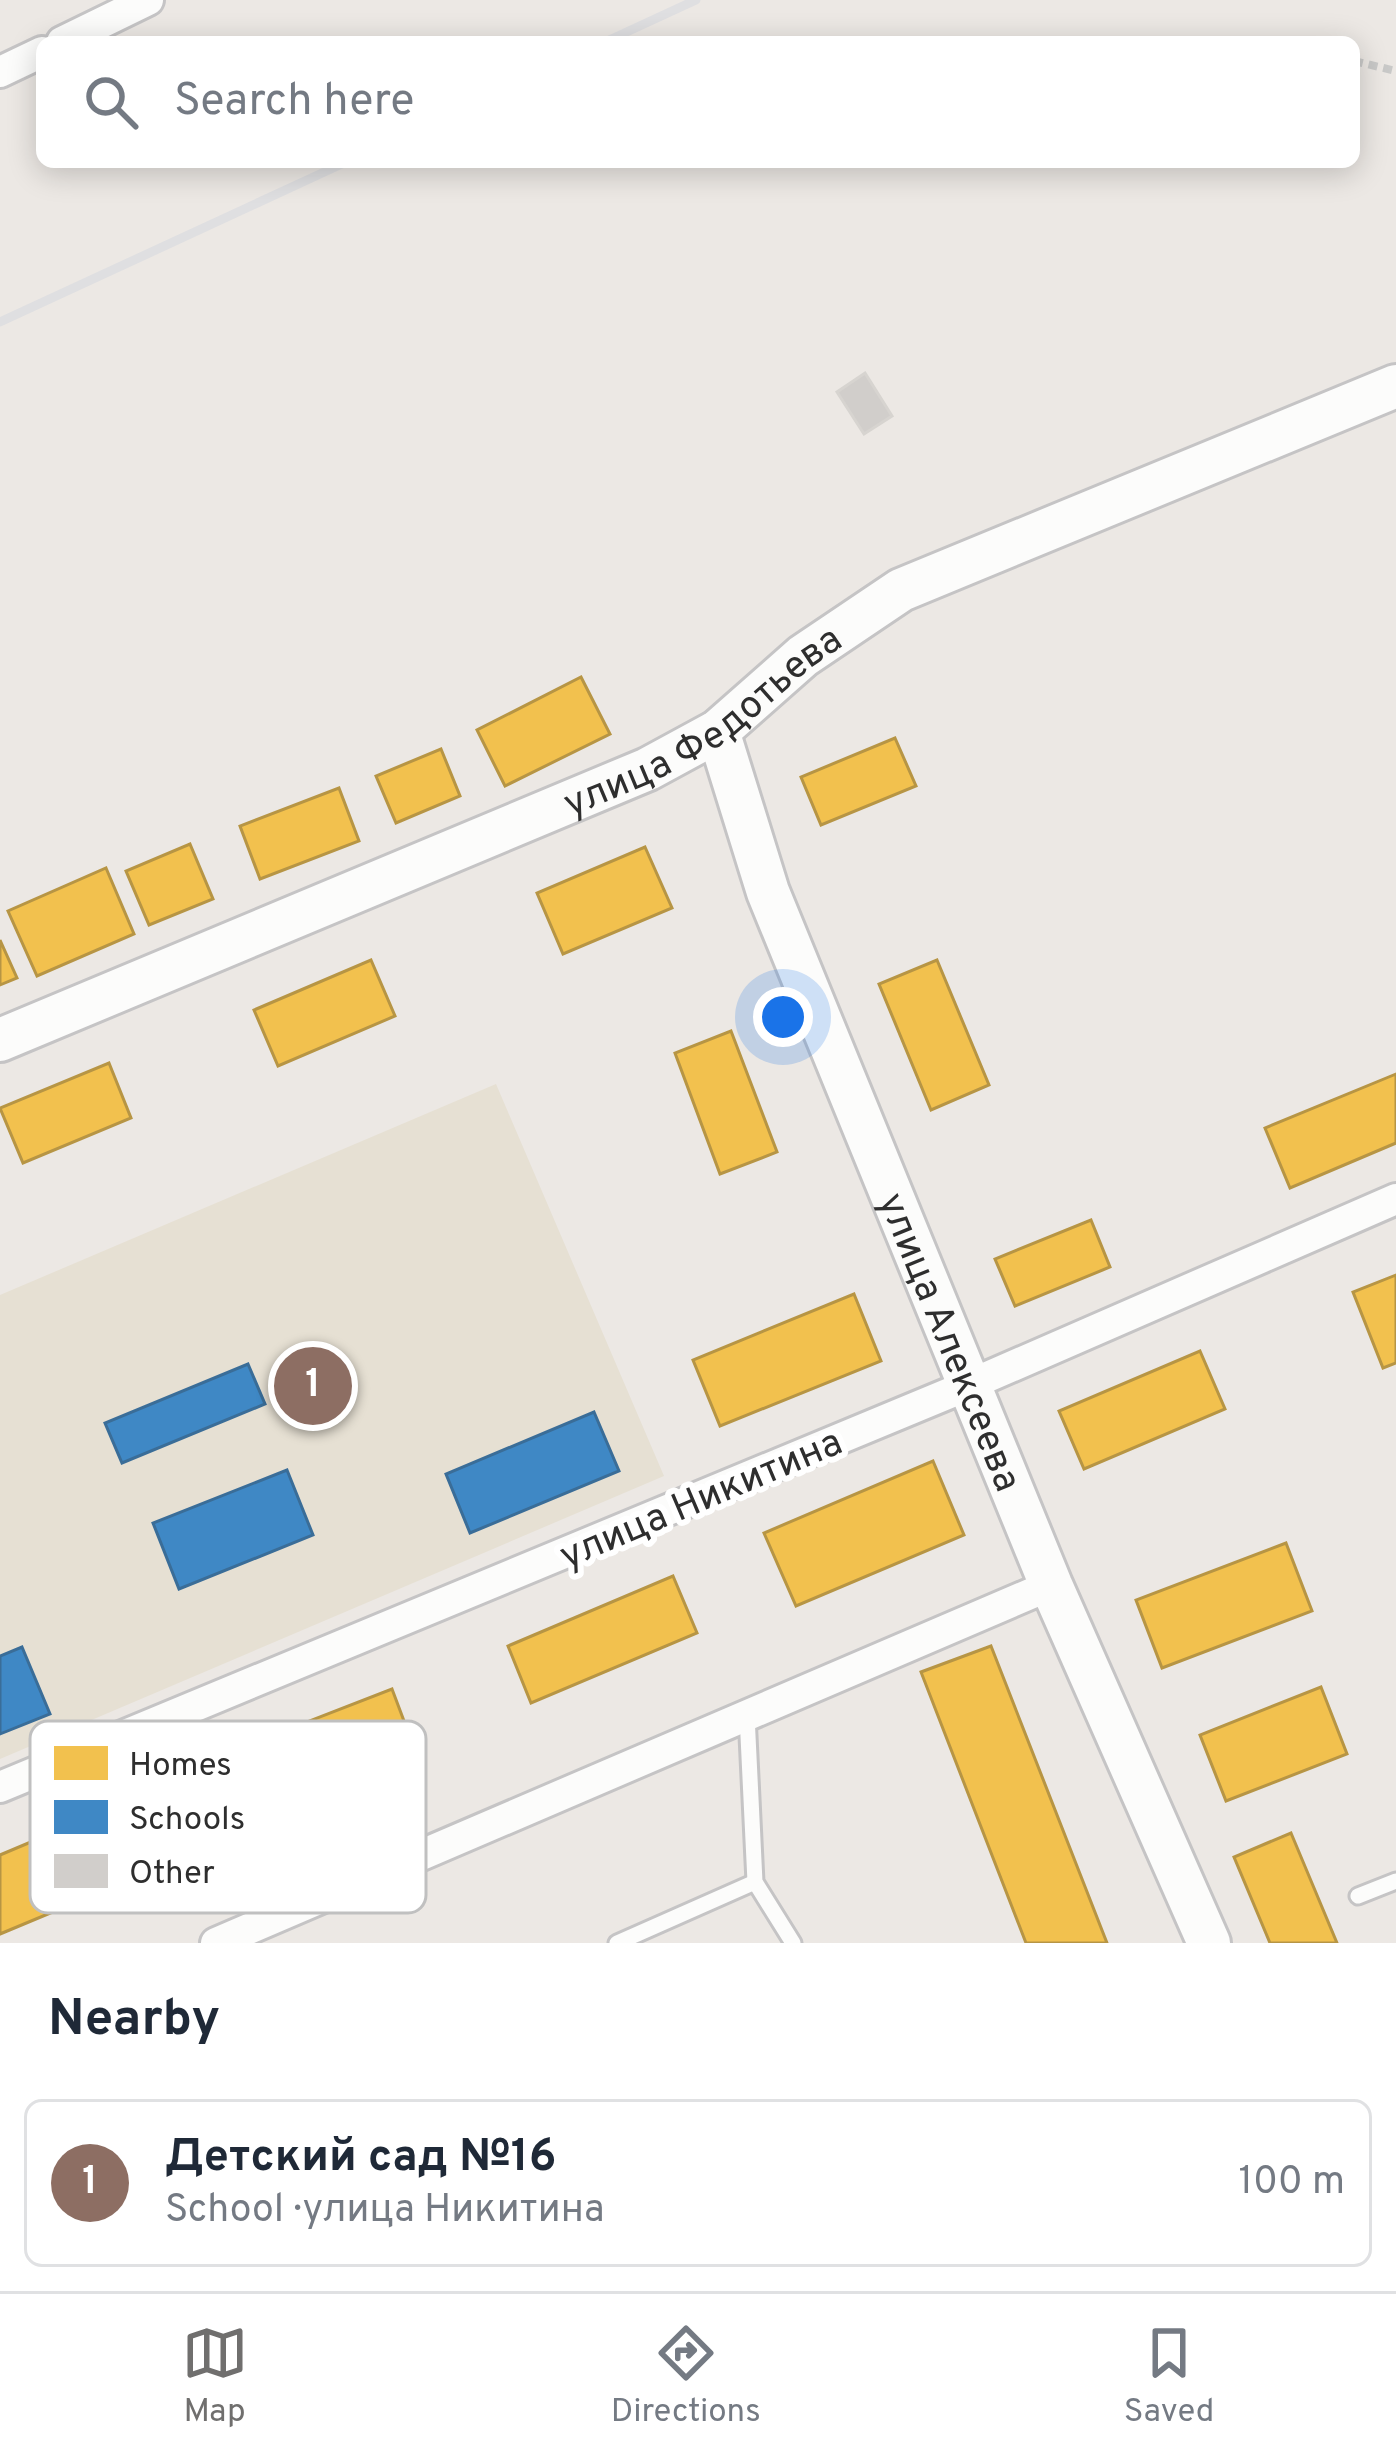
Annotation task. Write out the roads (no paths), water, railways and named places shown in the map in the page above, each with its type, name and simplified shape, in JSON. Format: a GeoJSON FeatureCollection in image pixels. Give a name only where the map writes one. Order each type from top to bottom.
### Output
{"type":"FeatureCollection","features":[{"type":"Feature","properties":{"kind":"main road","name":"улица Федотьева"},"geometry":{"type":"LineString","coordinates":[[0,1040],[647,769],[718,731],[803,656],[901,590],[1396,386]]}},
{"type":"Feature","properties":{"kind":"main road","name":"улица Алексеева"},"geometry":{"type":"LineString","coordinates":[[718,731],[768,892],[1051,1585],[1210,1943]]}},
{"type":"Feature","properties":{"kind":"street"},"geometry":{"type":"LineString","coordinates":[[74,36],[148,0]]}},
{"type":"Feature","properties":{"kind":"street"},"geometry":{"type":"LineString","coordinates":[[0,72],[36,55]]}},
{"type":"Feature","properties":{"kind":"street","name":"улица Никитина"},"geometry":{"type":"LineString","coordinates":[[159,1721],[969,1385],[1396,1199]]}},
{"type":"Feature","properties":{"kind":"street"},"geometry":{"type":"LineString","coordinates":[[426,1853],[1051,1585]]}},
{"type":"Feature","properties":{"kind":"street","name":"улица Никитина"},"geometry":{"type":"LineString","coordinates":[[0,1787],[30,1775]]}},
{"type":"Feature","properties":{"kind":"street"},"geometry":{"type":"LineString","coordinates":[[216,1943],[286,1913]]}},
{"type":"Feature","properties":{"kind":"lane"},"geometry":{"type":"LineString","coordinates":[[747,1715],[755,1882],[793,1943]]}},
{"type":"Feature","properties":{"kind":"lane"},"geometry":{"type":"LineString","coordinates":[[1358,1896],[1396,1881]]}},
{"type":"Feature","properties":{"kind":"lane"},"geometry":{"type":"LineString","coordinates":[[617,1943],[755,1882]]}},
{"type":"Feature","properties":{"kind":"railway"},"geometry":{"type":"LineString","coordinates":[[618,36],[696,0]]}},
{"type":"Feature","properties":{"kind":"railway"},"geometry":{"type":"LineString","coordinates":[[0,322],[333,168]]}},
{"type":"Feature","properties":{"kind":"place","name":"Детский сад №16"},"geometry":{"type":"Point","coordinates":[313,1386]}}]}
